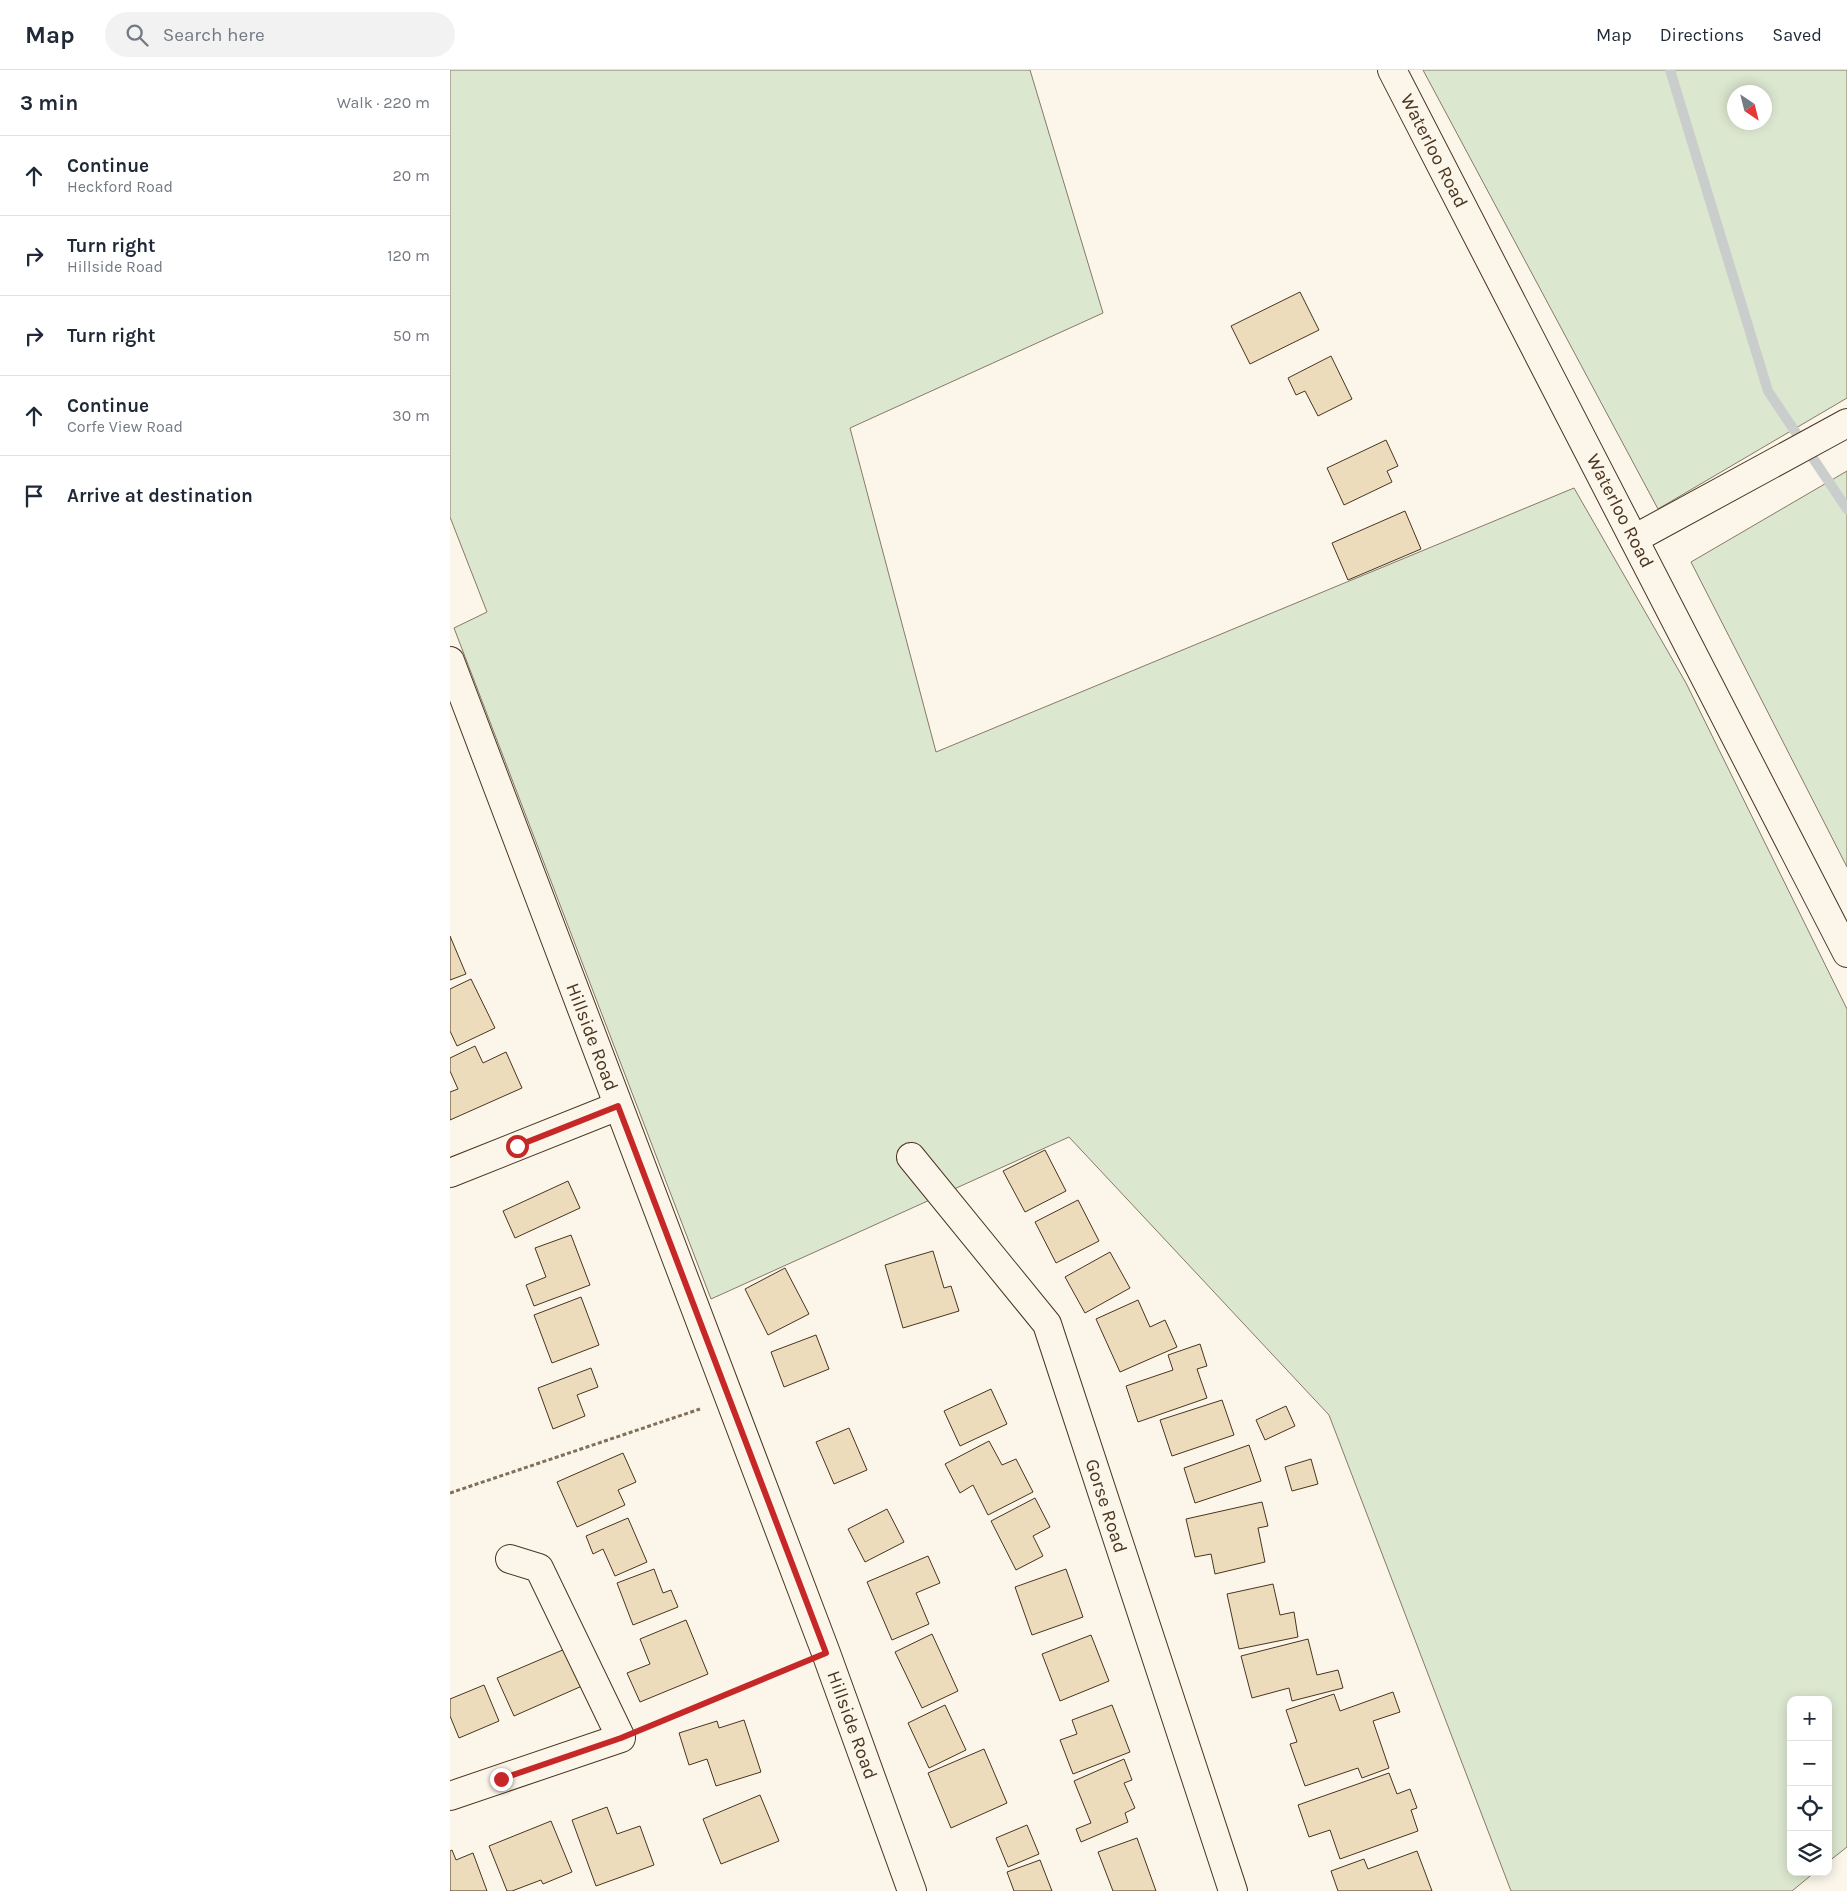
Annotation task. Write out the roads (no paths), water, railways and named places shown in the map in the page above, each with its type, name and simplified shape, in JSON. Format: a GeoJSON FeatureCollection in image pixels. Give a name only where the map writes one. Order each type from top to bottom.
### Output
{"type":"FeatureCollection","features":[{"type":"Feature","properties":{"kind":"street","name":"Waterloo Road"},"geometry":{"type":"LineString","coordinates":[[1392,70],[1847,953]]}},
{"type":"Feature","properties":{"kind":"street"},"geometry":{"type":"LineString","coordinates":[[1634,539],[1847,423]]}},
{"type":"Feature","properties":{"kind":"street","name":"Hillside Road"},"geometry":{"type":"LineString","coordinates":[[450,661],[826,1653],[912,1891]]}},
{"type":"Feature","properties":{"kind":"street"},"geometry":{"type":"LineString","coordinates":[[450,1173],[618,1106]]}},
{"type":"Feature","properties":{"kind":"street","name":"Gorse Road"},"geometry":{"type":"LineString","coordinates":[[912,1157],[1047,1324],[1234,1891]]}},
{"type":"Feature","properties":{"kind":"street"},"geometry":{"type":"LineString","coordinates":[[450,1796],[621,1738],[540,1568],[510,1559]]}},
{"type":"Feature","properties":{"kind":"waterway"},"geometry":{"type":"LineString","coordinates":[[1670,70],[1768,391],[1847,509]]}}]}
